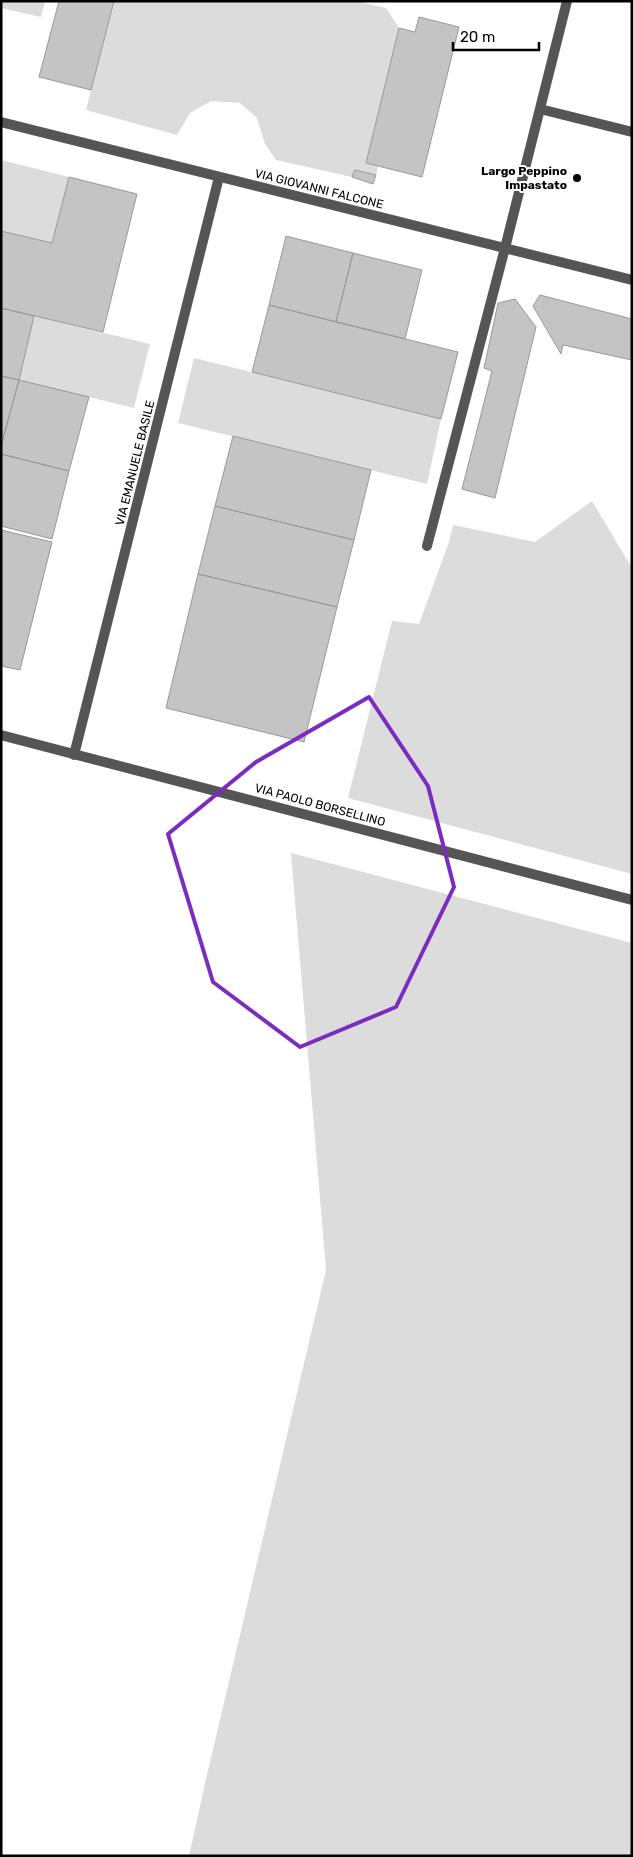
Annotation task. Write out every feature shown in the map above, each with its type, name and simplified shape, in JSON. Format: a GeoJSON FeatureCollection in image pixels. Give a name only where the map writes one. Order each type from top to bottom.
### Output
{"type":"FeatureCollection","features":[{"type":"Feature","properties":{"kind":"street"},"geometry":{"type":"LineString","coordinates":[[427,546],[505,248],[566,1]]}},
{"type":"Feature","properties":{"kind":"street"},"geometry":{"type":"LineString","coordinates":[[540,109],[632,132]]}},
{"type":"Feature","properties":{"kind":"street","name":"VIA GIOVANNI FALCONE"},"geometry":{"type":"LineString","coordinates":[[1,122],[632,280]]}},
{"type":"Feature","properties":{"kind":"street","name":"VIA EMANUELE BASILE"},"geometry":{"type":"LineString","coordinates":[[74,754],[219,177]]}},
{"type":"Feature","properties":{"kind":"street","name":"VIA PAOLO BORSELLINO"},"geometry":{"type":"LineString","coordinates":[[1,735],[632,900]]}},
{"type":"Feature","properties":{"kind":"highlighted area"},"geometry":{"type":"Polygon","coordinates":[[[369,697],[428,786],[454,887],[396,1007],[300,1047],[213,982],[168,834],[256,762],[369,697]]]}},
{"type":"Feature","properties":{"kind":"shaded area"},"geometry":{"type":"Polygon","coordinates":[[[1,1],[45,1],[41,17],[1,8],[1,1]]]}},
{"type":"Feature","properties":{"kind":"shaded area"},"geometry":{"type":"Polygon","coordinates":[[[114,1],[356,1],[386,8],[399,28],[366,163],[378,166],[376,175],[355,170],[352,177],[276,160],[265,144],[257,118],[240,103],[211,101],[190,113],[177,135],[86,110],[114,1]]]}},
{"type":"Feature","properties":{"kind":"shaded area"},"geometry":{"type":"Polygon","coordinates":[[[1,160],[69,177],[52,243],[1,231],[1,160]]]}},
{"type":"Feature","properties":{"kind":"shaded area"},"geometry":{"type":"Polygon","coordinates":[[[34,316],[150,344],[134,408],[19,380],[34,316]]]}},
{"type":"Feature","properties":{"kind":"shaded area"},"geometry":{"type":"Polygon","coordinates":[[[194,358],[441,419],[427,484],[178,423],[194,358]]]}},
{"type":"Feature","properties":{"kind":"shaded area"},"geometry":{"type":"Polygon","coordinates":[[[592,501],[632,568],[632,874],[348,798],[392,621],[419,624],[449,542],[453,525],[535,542],[592,501]]]}},
{"type":"Feature","properties":{"kind":"shaded area"},"geometry":{"type":"Polygon","coordinates":[[[291,853],[632,943],[632,1856],[189,1856],[326,1270],[291,853]]]}},
{"type":"Feature","properties":{"kind":"building"},"geometry":{"type":"Polygon","coordinates":[[[59,1],[114,1],[91,90],[39,77],[59,1]]]}},
{"type":"Feature","properties":{"kind":"building"},"geometry":{"type":"Polygon","coordinates":[[[419,17],[459,27],[422,177],[366,163],[399,28],[415,32],[419,17]]]}},
{"type":"Feature","properties":{"kind":"building"},"geometry":{"type":"Polygon","coordinates":[[[355,170],[376,175],[373,184],[352,177],[355,170]]]}},
{"type":"Feature","properties":{"kind":"building"},"geometry":{"type":"Polygon","coordinates":[[[69,177],[137,194],[103,332],[1,308],[1,231],[52,243],[69,177]]]}},
{"type":"Feature","properties":{"kind":"building"},"geometry":{"type":"Polygon","coordinates":[[[286,236],[353,253],[336,322],[269,305],[286,236]]]}},
{"type":"Feature","properties":{"kind":"building"},"geometry":{"type":"Polygon","coordinates":[[[353,253],[422,270],[405,339],[336,322],[353,253]]]}},
{"type":"Feature","properties":{"kind":"building"},"geometry":{"type":"Polygon","coordinates":[[[540,295],[632,319],[632,360],[563,345],[561,354],[533,306],[540,295]]]}},
{"type":"Feature","properties":{"kind":"building"},"geometry":{"type":"Polygon","coordinates":[[[515,299],[536,327],[495,498],[462,489],[492,371],[484,368],[498,303],[515,299]]]}},
{"type":"Feature","properties":{"kind":"building"},"geometry":{"type":"Polygon","coordinates":[[[269,305],[458,352],[441,419],[252,372],[269,305]]]}},
{"type":"Feature","properties":{"kind":"building"},"geometry":{"type":"Polygon","coordinates":[[[1,308],[34,316],[19,380],[1,376],[1,308]]]}},
{"type":"Feature","properties":{"kind":"building"},"geometry":{"type":"Polygon","coordinates":[[[1,376],[19,380],[1,446],[1,376]]]}},
{"type":"Feature","properties":{"kind":"building"},"geometry":{"type":"Polygon","coordinates":[[[19,380],[89,397],[69,471],[1,454],[1,446],[19,380]]]}},
{"type":"Feature","properties":{"kind":"building"},"geometry":{"type":"Polygon","coordinates":[[[233,436],[371,470],[354,540],[215,506],[233,436]]]}},
{"type":"Feature","properties":{"kind":"building"},"geometry":{"type":"Polygon","coordinates":[[[1,454],[69,471],[52,539],[1,526],[1,454]]]}},
{"type":"Feature","properties":{"kind":"building"},"geometry":{"type":"Polygon","coordinates":[[[215,506],[354,540],[337,607],[198,574],[215,506]]]}},
{"type":"Feature","properties":{"kind":"building"},"geometry":{"type":"Polygon","coordinates":[[[1,530],[52,542],[20,670],[1,666],[1,530]]]}},
{"type":"Feature","properties":{"kind":"building"},"geometry":{"type":"Polygon","coordinates":[[[198,574],[337,607],[304,742],[166,708],[198,574]]]}},
{"type":"Feature","properties":{"kind":"place","name":"Largo Peppino Impastato"},"geometry":{"type":"Point","coordinates":[577,178]}}]}
